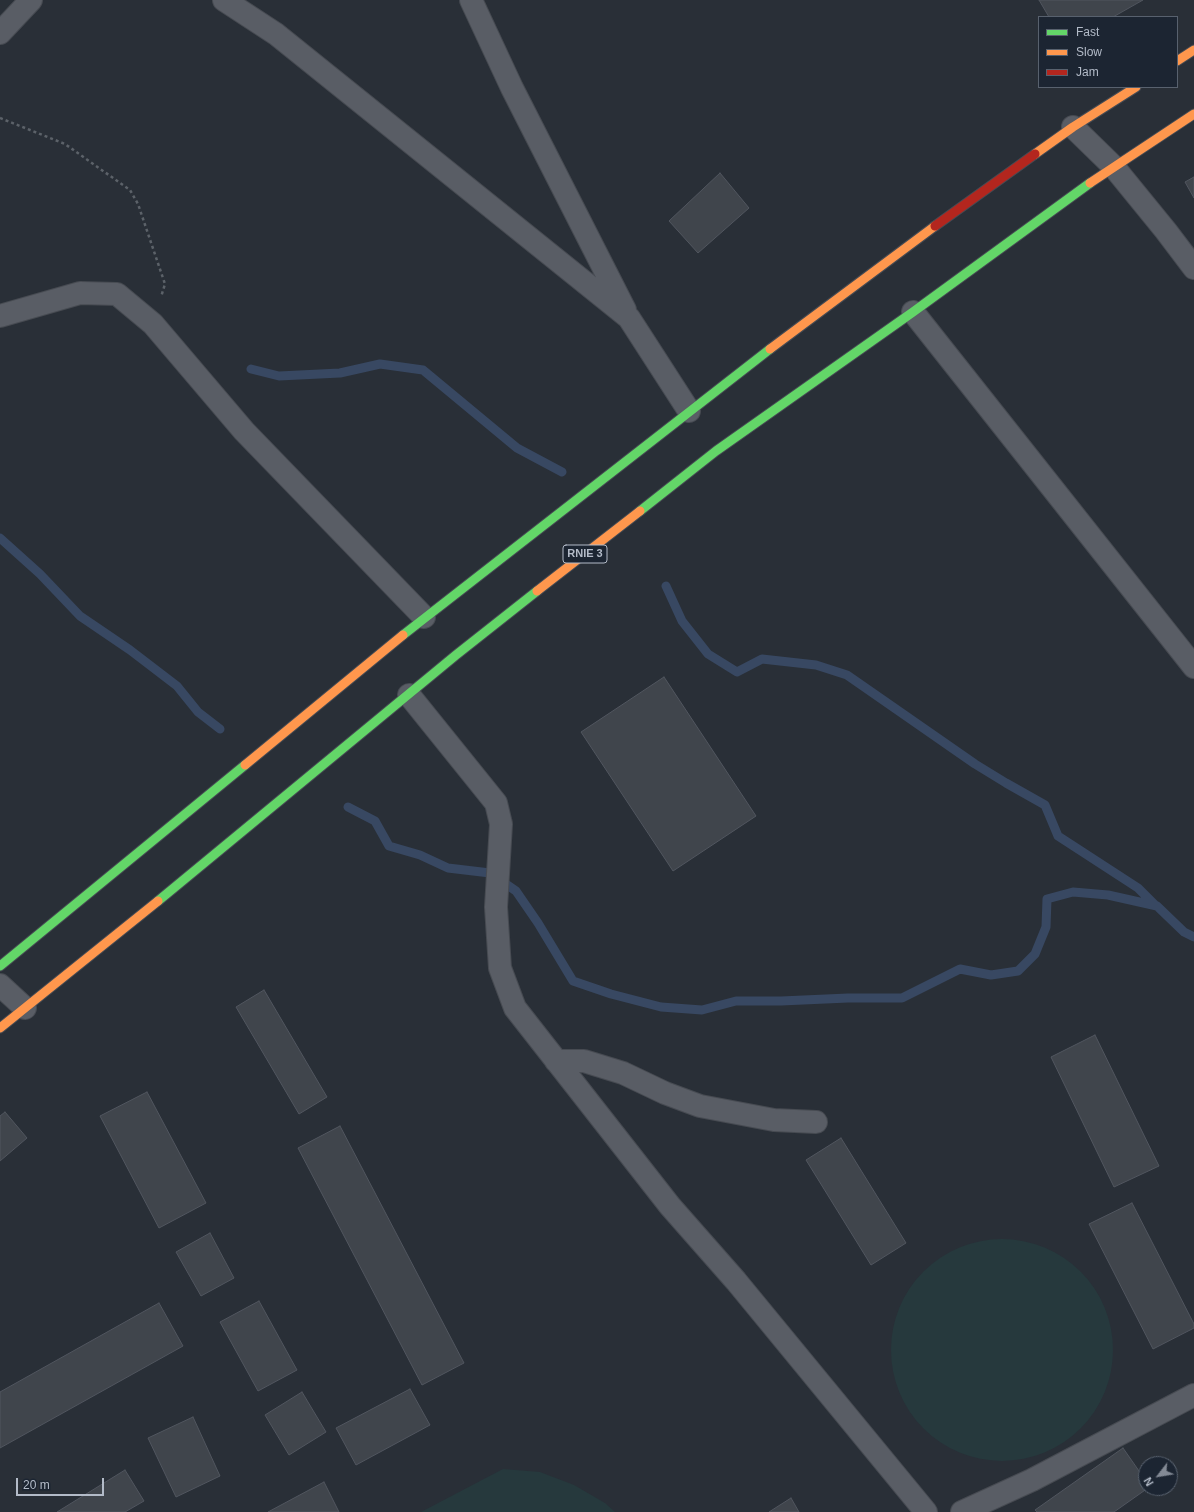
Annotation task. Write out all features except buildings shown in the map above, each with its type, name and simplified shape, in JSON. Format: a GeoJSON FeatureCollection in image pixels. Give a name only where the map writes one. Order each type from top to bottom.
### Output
{"type":"FeatureCollection","features":[{"type":"Feature","properties":{"kind":"highway"},"geometry":{"type":"LineString","coordinates":[[1178,60],[1194,50]]}},
{"type":"Feature","properties":{"kind":"highway"},"geometry":{"type":"LineString","coordinates":[[0,966],[424,617],[690,411],[874,270],[1073,126],[1134,88]]}},
{"type":"Feature","properties":{"kind":"highway","name":"RNIE 3"},"geometry":{"type":"LineString","coordinates":[[0,1028],[222,850],[409,695],[716,451],[913,312],[1112,166],[1194,114]]}},
{"type":"Feature","properties":{"kind":"street"},"geometry":{"type":"LineString","coordinates":[[0,33],[31,0]]}},
{"type":"Feature","properties":{"kind":"street"},"geometry":{"type":"LineString","coordinates":[[224,0],[276,34],[629,318]]}},
{"type":"Feature","properties":{"kind":"street"},"geometry":{"type":"LineString","coordinates":[[470,0],[512,88],[629,318],[690,411]]}},
{"type":"Feature","properties":{"kind":"street"},"geometry":{"type":"LineString","coordinates":[[1073,126],[1112,166],[1166,230],[1194,268]]}},
{"type":"Feature","properties":{"kind":"street"},"geometry":{"type":"LineString","coordinates":[[0,316],[80,293],[117,294],[153,324],[244,430],[424,617]]}},
{"type":"Feature","properties":{"kind":"street"},"geometry":{"type":"LineString","coordinates":[[913,312],[1194,667]]}},
{"type":"Feature","properties":{"kind":"street"},"geometry":{"type":"LineString","coordinates":[[409,695],[496,803],[501,824],[496,907],[500,968],[514,1008],[670,1206],[736,1281],[926,1512]]}},
{"type":"Feature","properties":{"kind":"street"},"geometry":{"type":"LineString","coordinates":[[0,985],[25,1008]]}},
{"type":"Feature","properties":{"kind":"street"},"geometry":{"type":"LineString","coordinates":[[556,1061],[584,1061],[623,1073],[665,1093],[700,1106],[774,1120],[816,1122]]}},
{"type":"Feature","properties":{"kind":"street"},"geometry":{"type":"LineString","coordinates":[[962,1512],[1032,1480],[1194,1395]]}},
{"type":"Feature","properties":{"kind":"path"},"geometry":{"type":"LineString","coordinates":[[0,118],[65,144],[130,190],[138,204],[165,284],[153,324]]}},
{"type":"Feature","properties":{"kind":"green space"},"geometry":{"type":"Polygon","coordinates":[[[1002,1239],[1024,1241],[1054,1252],[1072,1264],[1088,1280],[1100,1298],[1108,1318],[1111,1328],[1113,1350],[1111,1372],[1100,1402],[1088,1420],[1072,1436],[1054,1448],[1034,1456],[1024,1459],[1002,1461],[980,1459],[950,1448],[932,1436],[916,1420],[904,1402],[896,1382],[893,1372],[891,1350],[893,1328],[904,1298],[916,1280],[932,1264],[950,1252],[970,1244],[980,1241],[1002,1239]]]}},
{"type":"Feature","properties":{"kind":"green space"},"geometry":{"type":"Polygon","coordinates":[[[503,1469],[540,1472],[574,1485],[605,1503],[615,1512],[421,1512],[503,1469]]]}},
{"type":"Feature","properties":{"kind":"waterway"},"geometry":{"type":"LineString","coordinates":[[251,369],[279,376],[340,373],[380,364],[423,370],[517,448],[562,472]]}},
{"type":"Feature","properties":{"kind":"waterway"},"geometry":{"type":"LineString","coordinates":[[0,538],[40,574],[80,616],[130,650],[177,686],[198,712],[220,729]]}},
{"type":"Feature","properties":{"kind":"waterway"},"geometry":{"type":"LineString","coordinates":[[666,586],[682,621],[708,654],[737,672],[762,659],[816,665],[847,675],[975,764],[1045,805],[1058,836],[1138,888],[1155,905]]}},
{"type":"Feature","properties":{"kind":"waterway"},"geometry":{"type":"LineString","coordinates":[[348,807],[375,821],[389,846],[420,855],[448,868],[490,873],[516,891],[538,923],[573,981],[611,994],[661,1007],[702,1010],[736,1001],[902,998],[960,969],[991,975],[1018,971],[1035,954],[1046,927],[1047,899],[1073,892],[1108,895],[1157,906],[1184,932],[1194,937]]}},
{"type":"Feature","properties":{"kind":"traffic: fast"},"geometry":{"type":"LineString","coordinates":[[640,511],[716,451],[913,312],[1090,183]]}},
{"type":"Feature","properties":{"kind":"traffic: fast"},"geometry":{"type":"LineString","coordinates":[[403,635],[770,349]]}},
{"type":"Feature","properties":{"kind":"traffic: fast"},"geometry":{"type":"LineString","coordinates":[[158,901],[456,655],[537,591]]}},
{"type":"Feature","properties":{"kind":"traffic: fast"},"geometry":{"type":"LineString","coordinates":[[0,966],[245,765]]}},
{"type":"Feature","properties":{"kind":"traffic: slow"},"geometry":{"type":"LineString","coordinates":[[1178,60],[1194,50]]}},
{"type":"Feature","properties":{"kind":"traffic: slow"},"geometry":{"type":"LineString","coordinates":[[1035,154],[1073,127],[1134,88]]}},
{"type":"Feature","properties":{"kind":"traffic: slow"},"geometry":{"type":"LineString","coordinates":[[1090,183],[1194,114]]}},
{"type":"Feature","properties":{"kind":"traffic: slow"},"geometry":{"type":"LineString","coordinates":[[770,349],[935,226]]}},
{"type":"Feature","properties":{"kind":"traffic: slow"},"geometry":{"type":"LineString","coordinates":[[537,591],[640,511]]}},
{"type":"Feature","properties":{"kind":"traffic: slow"},"geometry":{"type":"LineString","coordinates":[[245,765],[403,635]]}},
{"type":"Feature","properties":{"kind":"traffic: slow"},"geometry":{"type":"LineString","coordinates":[[0,1028],[158,901]]}},
{"type":"Feature","properties":{"kind":"traffic: jam"},"geometry":{"type":"LineString","coordinates":[[935,226],[1035,154]]}}]}
